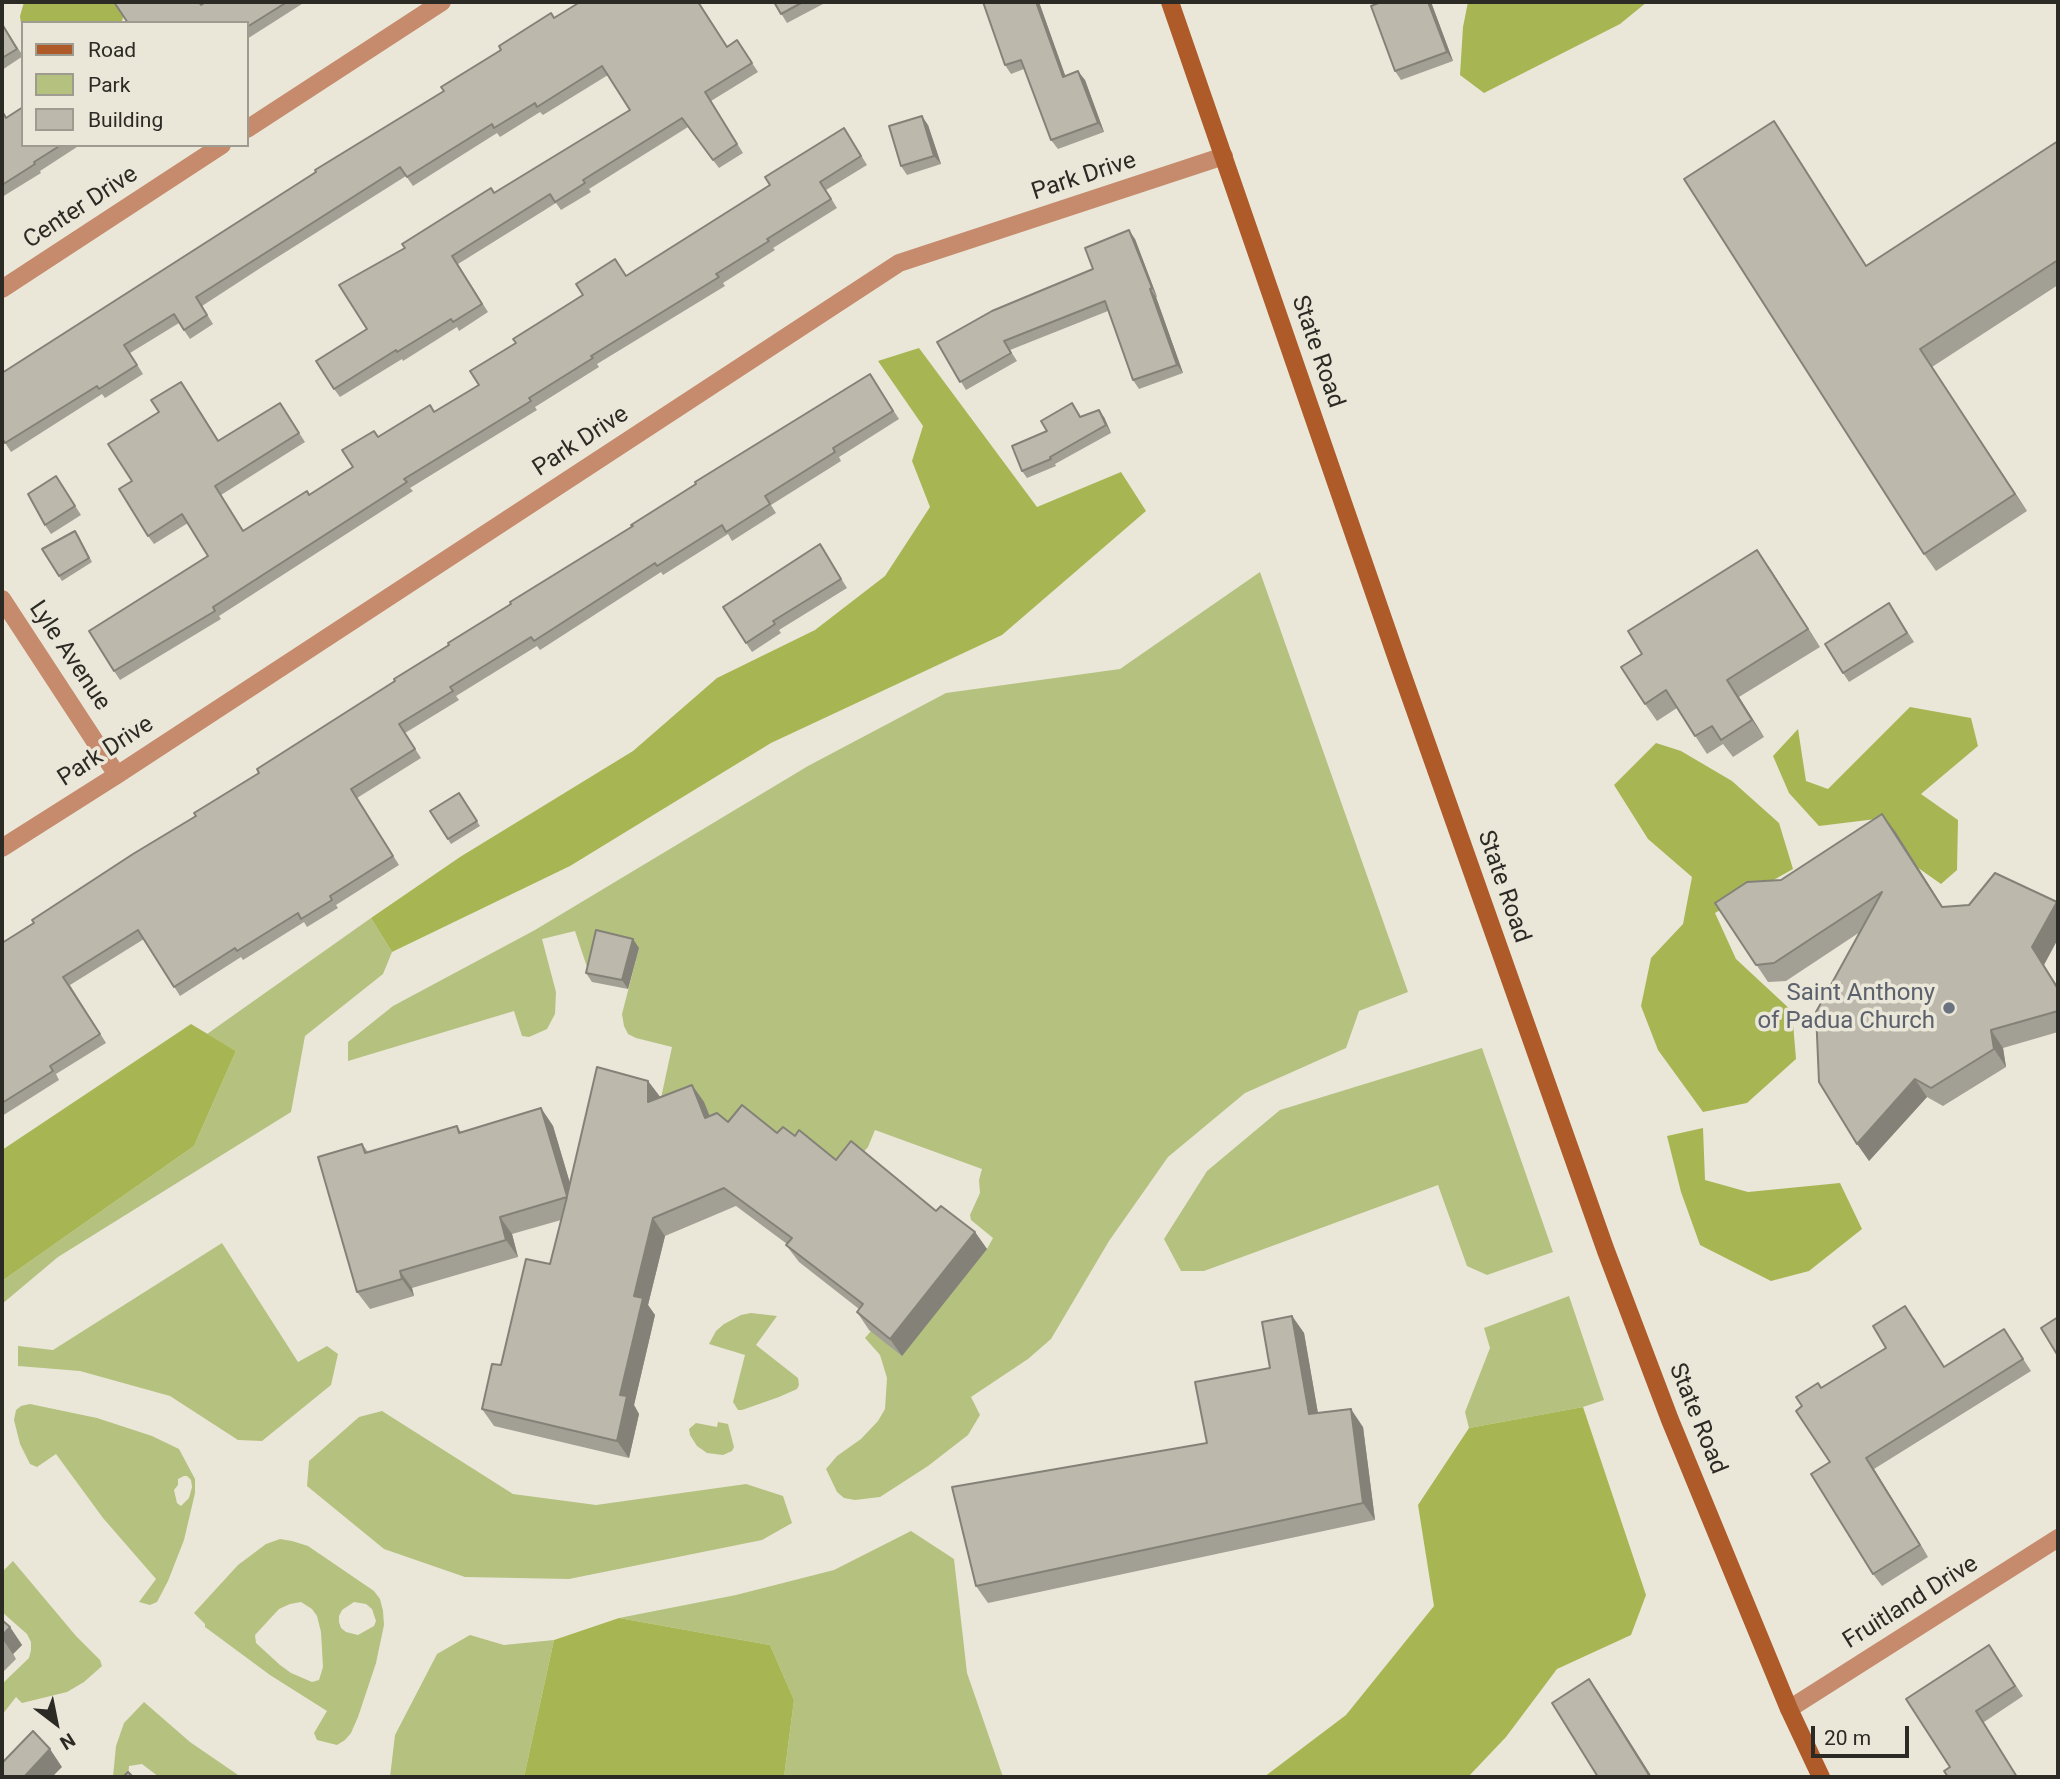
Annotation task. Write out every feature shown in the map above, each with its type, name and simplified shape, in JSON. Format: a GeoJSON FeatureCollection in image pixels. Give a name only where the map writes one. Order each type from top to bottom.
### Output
{"type":"FeatureCollection","features":[{"type":"Feature","properties":{"kind":"main road","name":"State Road"},"geometry":{"type":"LineString","coordinates":[[1170,2],[1398,662],[1606,1251],[1670,1420],[1789,1709],[1821,1777]]}},
{"type":"Feature","properties":{"kind":"street"},"geometry":{"type":"LineString","coordinates":[[248,128],[442,2]]}},
{"type":"Feature","properties":{"kind":"street","name":"Center Drive"},"geometry":{"type":"LineString","coordinates":[[2,289],[219,147]]}},
{"type":"Feature","properties":{"kind":"street","name":"Park Drive"},"geometry":{"type":"LineString","coordinates":[[2,848],[899,263],[1224,156]]}},
{"type":"Feature","properties":{"kind":"street","name":"Lyle Avenue"},"geometry":{"type":"LineString","coordinates":[[2,599],[117,775]]}},
{"type":"Feature","properties":{"kind":"street","name":"Fruitland Drive"},"geometry":{"type":"LineString","coordinates":[[1789,1709],[2058,1538]]}},
{"type":"Feature","properties":{"kind":"green space"},"geometry":{"type":"Polygon","coordinates":[[[24,2],[128,2],[122,21],[21,21],[21,24],[20,16],[24,2]]]}},
{"type":"Feature","properties":{"kind":"green space"},"geometry":{"type":"Polygon","coordinates":[[[1468,2],[1647,2],[1620,24],[1484,93],[1460,75],[1463,27],[1468,2]]]}},
{"type":"Feature","properties":{"kind":"green space"},"geometry":{"type":"Polygon","coordinates":[[[919,348],[1037,507],[1121,472],[1146,511],[1002,635],[771,743],[570,866],[392,952],[371,918],[460,857],[633,751],[717,678],[815,630],[885,576],[930,507],[912,461],[923,426],[878,361],[919,348]]]}},
{"type":"Feature","properties":{"kind":"green space"},"geometry":{"type":"Polygon","coordinates":[[[1260,572],[1408,992],[1359,1011],[1346,1048],[1245,1093],[1168,1157],[1109,1241],[1051,1339],[1028,1359],[971,1397],[980,1415],[968,1435],[928,1466],[880,1497],[855,1500],[844,1498],[837,1492],[826,1469],[837,1456],[861,1439],[885,1409],[887,1378],[880,1355],[865,1338],[871,1331],[987,1249],[993,1238],[971,1220],[970,1215],[980,1193],[982,1169],[875,1130],[868,1147],[844,1174],[740,1140],[661,1098],[672,1047],[628,1034],[622,1014],[639,948],[592,982],[575,931],[542,939],[556,992],[555,1014],[547,1029],[529,1037],[522,1036],[514,1011],[348,1061],[348,1042],[393,1006],[535,930],[808,766],[946,693],[1120,669],[1260,572]]]}},
{"type":"Feature","properties":{"kind":"green space"},"geometry":{"type":"Polygon","coordinates":[[[1910,707],[1971,718],[1978,746],[1921,794],[1958,820],[1957,870],[1941,884],[1897,853],[1876,819],[1819,826],[1789,793],[1773,756],[1798,729],[1806,781],[1828,789],[1910,707]]]}},
{"type":"Feature","properties":{"kind":"green space"},"geometry":{"type":"Polygon","coordinates":[[[1656,743],[1681,751],[1732,781],[1779,823],[1793,869],[1715,913],[1736,959],[1792,1011],[1796,1059],[1747,1103],[1703,1112],[1658,1050],[1641,1006],[1651,958],[1683,924],[1692,877],[1648,839],[1614,785],[1656,743]]]}},
{"type":"Feature","properties":{"kind":"green space"},"geometry":{"type":"Polygon","coordinates":[[[371,918],[392,952],[383,974],[305,1036],[291,1112],[58,1257],[2,1304],[2,1281],[194,1146],[236,1051],[207,1034],[371,918]]]}},
{"type":"Feature","properties":{"kind":"green space"},"geometry":{"type":"Polygon","coordinates":[[[191,1024],[236,1051],[194,1146],[2,1281],[2,1150],[191,1024]]]}},
{"type":"Feature","properties":{"kind":"green space"},"geometry":{"type":"Polygon","coordinates":[[[1482,1048],[1553,1252],[1487,1275],[1467,1266],[1438,1185],[1204,1271],[1181,1271],[1164,1239],[1207,1171],[1280,1110],[1482,1048]]]}},
{"type":"Feature","properties":{"kind":"green space"},"geometry":{"type":"Polygon","coordinates":[[[1703,1128],[1705,1180],[1748,1192],[1840,1183],[1862,1229],[1809,1271],[1771,1281],[1700,1245],[1681,1192],[1667,1136],[1703,1128]]]}},
{"type":"Feature","properties":{"kind":"green space"},"geometry":{"type":"Polygon","coordinates":[[[222,1243],[298,1362],[327,1346],[338,1354],[331,1385],[262,1441],[238,1440],[170,1396],[80,1371],[18,1366],[18,1346],[53,1350],[222,1243]]]}},
{"type":"Feature","properties":{"kind":"green space"},"geometry":{"type":"Polygon","coordinates":[[[1569,1296],[1604,1400],[1583,1407],[1469,1428],[1465,1412],[1490,1348],[1484,1328],[1569,1296]]]}},
{"type":"Feature","properties":{"kind":"green space"},"geometry":{"type":"Polygon","coordinates":[[[751,1313],[777,1316],[756,1345],[798,1378],[799,1385],[797,1389],[779,1397],[738,1410],[733,1402],[745,1355],[709,1344],[716,1331],[724,1324],[751,1313]]]}},
{"type":"Feature","properties":{"kind":"green space"},"geometry":{"type":"Polygon","coordinates":[[[30,1404],[97,1418],[152,1436],[179,1449],[195,1479],[195,1493],[184,1540],[157,1602],[150,1605],[139,1602],[156,1579],[103,1518],[56,1454],[37,1467],[30,1464],[20,1444],[14,1420],[16,1410],[30,1404]],[[187,1476],[178,1479],[174,1490],[177,1503],[181,1506],[189,1498],[192,1487],[187,1476]]]}},
{"type":"Feature","properties":{"kind":"green space"},"geometry":{"type":"Polygon","coordinates":[[[1583,1407],[1646,1595],[1631,1635],[1557,1669],[1506,1737],[1468,1777],[1264,1777],[1346,1715],[1434,1606],[1418,1505],[1469,1428],[1583,1407]]]}},
{"type":"Feature","properties":{"kind":"green space"},"geometry":{"type":"Polygon","coordinates":[[[382,1411],[513,1494],[596,1505],[746,1484],[783,1496],[792,1523],[762,1540],[569,1579],[465,1577],[384,1549],[307,1486],[309,1461],[359,1417],[382,1411]]]}},
{"type":"Feature","properties":{"kind":"green space"},"geometry":{"type":"Polygon","coordinates":[[[718,1422],[728,1424],[734,1447],[723,1455],[707,1453],[697,1446],[689,1429],[696,1423],[717,1427],[718,1422]]]}},
{"type":"Feature","properties":{"kind":"green space"},"geometry":{"type":"Polygon","coordinates":[[[911,1531],[954,1559],[967,1673],[1003,1777],[784,1777],[794,1700],[770,1645],[619,1618],[736,1595],[834,1570],[911,1531]]]}},
{"type":"Feature","properties":{"kind":"green space"},"geometry":{"type":"Polygon","coordinates":[[[280,1539],[308,1546],[374,1591],[380,1599],[384,1625],[376,1663],[351,1733],[337,1745],[317,1740],[314,1733],[327,1711],[270,1675],[205,1627],[194,1613],[238,1565],[266,1544],[280,1539]],[[301,1602],[279,1609],[255,1635],[256,1643],[291,1673],[312,1682],[319,1680],[323,1667],[321,1632],[317,1616],[301,1602]],[[354,1602],[342,1610],[339,1622],[346,1632],[358,1635],[374,1626],[376,1621],[372,1609],[366,1604],[354,1602]]]}},
{"type":"Feature","properties":{"kind":"green space"},"geometry":{"type":"Polygon","coordinates":[[[13,1561],[76,1636],[100,1660],[102,1666],[84,1682],[67,1692],[22,1703],[16,1697],[2,1715],[4,1682],[29,1658],[31,1650],[27,1634],[2,1612],[2,1572],[13,1561]]]}},
{"type":"Feature","properties":{"kind":"green space"},"geometry":{"type":"Polygon","coordinates":[[[619,1618],[770,1645],[794,1700],[784,1777],[524,1777],[554,1640],[619,1618]]]}},
{"type":"Feature","properties":{"kind":"green space"},"geometry":{"type":"Polygon","coordinates":[[[470,1635],[504,1645],[554,1640],[524,1777],[390,1777],[395,1735],[437,1654],[470,1635]]]}},
{"type":"Feature","properties":{"kind":"green space"},"geometry":{"type":"Polygon","coordinates":[[[144,1702],[190,1742],[241,1777],[159,1777],[142,1764],[129,1766],[128,1777],[113,1777],[116,1746],[124,1723],[144,1702]]]}},
{"type":"Feature","properties":{"kind":"building"},"geometry":{"type":"Polygon","coordinates":[[[114,2],[199,2],[201,5],[206,2],[287,2],[248,26],[248,21],[127,21],[114,2]]]}},
{"type":"Feature","properties":{"kind":"building"},"geometry":{"type":"Polygon","coordinates":[[[580,2],[698,2],[727,47],[737,40],[752,63],[705,92],[737,144],[713,160],[682,118],[583,180],[585,183],[555,202],[550,194],[452,256],[482,304],[453,322],[451,319],[397,352],[396,350],[334,389],[316,361],[367,329],[339,285],[405,248],[402,244],[491,188],[494,193],[630,110],[602,66],[537,107],[535,103],[494,128],[492,124],[407,177],[400,167],[196,297],[207,315],[184,330],[174,314],[124,345],[137,365],[99,389],[97,386],[5,443],[2,438],[2,373],[316,172],[315,170],[444,91],[441,87],[501,50],[499,46],[551,13],[554,18],[580,2]]]}},
{"type":"Feature","properties":{"kind":"building"},"geometry":{"type":"Polygon","coordinates":[[[774,2],[803,2],[781,14],[774,2]]]}},
{"type":"Feature","properties":{"kind":"building"},"geometry":{"type":"Polygon","coordinates":[[[983,2],[1036,2],[1063,77],[1078,71],[1098,123],[1051,140],[1021,60],[1005,65],[983,2]]]}},
{"type":"Feature","properties":{"kind":"building"},"geometry":{"type":"Polygon","coordinates":[[[1381,2],[1428,2],[1447,52],[1395,71],[1371,6],[1381,2]]]}},
{"type":"Feature","properties":{"kind":"building"},"geometry":{"type":"Polygon","coordinates":[[[2,24],[17,49],[2,58],[2,24]]]}},
{"type":"Feature","properties":{"kind":"building"},"geometry":{"type":"Polygon","coordinates":[[[21,108],[21,147],[58,147],[2,185],[2,111],[6,118],[21,108]]]}},
{"type":"Feature","properties":{"kind":"building"},"geometry":{"type":"Polygon","coordinates":[[[922,116],[934,156],[901,166],[889,126],[922,116]]]}},
{"type":"Feature","properties":{"kind":"building"},"geometry":{"type":"Polygon","coordinates":[[[1774,121],[1866,266],[2058,141],[2058,260],[1920,349],[2015,494],[1924,554],[1684,179],[1774,121]]]}},
{"type":"Feature","properties":{"kind":"building"},"geometry":{"type":"Polygon","coordinates":[[[844,128],[861,156],[820,182],[831,199],[716,274],[719,277],[591,356],[593,358],[529,398],[531,401],[404,479],[407,482],[213,607],[215,611],[114,671],[89,631],[208,556],[182,514],[148,536],[119,489],[132,481],[108,444],[159,412],[151,400],[181,382],[218,441],[280,403],[299,433],[215,486],[243,531],[307,491],[309,495],[353,467],[342,450],[374,431],[378,437],[430,405],[434,412],[479,385],[470,371],[516,343],[513,339],[583,295],[576,284],[615,259],[626,276],[770,185],[765,177],[844,128]]]}},
{"type":"Feature","properties":{"kind":"building"},"geometry":{"type":"Polygon","coordinates":[[[1129,230],[1152,288],[1150,289],[1177,365],[1133,380],[1105,301],[1004,341],[1011,353],[960,382],[937,342],[992,311],[1093,269],[1085,248],[1129,230]]]}},
{"type":"Feature","properties":{"kind":"building"},"geometry":{"type":"Polygon","coordinates":[[[870,374],[893,411],[833,448],[835,452],[765,496],[770,504],[726,532],[722,525],[657,566],[655,563],[534,641],[531,637],[450,687],[453,691],[399,724],[415,749],[351,789],[393,856],[330,896],[332,900],[301,919],[298,913],[237,951],[235,948],[174,987],[138,930],[63,977],[100,1034],[50,1066],[53,1071],[2,1103],[2,943],[34,923],[32,920],[196,816],[194,813],[259,773],[257,769],[395,681],[394,679],[449,645],[448,643],[511,604],[510,602],[633,526],[631,525],[696,484],[695,482],[870,374]]]}},
{"type":"Feature","properties":{"kind":"building"},"geometry":{"type":"Polygon","coordinates":[[[1072,403],[1080,417],[1099,410],[1106,425],[1050,457],[1051,459],[1022,471],[1012,446],[1047,431],[1041,421],[1072,403]]]}},
{"type":"Feature","properties":{"kind":"building"},"geometry":{"type":"Polygon","coordinates":[[[56,476],[75,506],[45,525],[28,494],[56,476]]]}},
{"type":"Feature","properties":{"kind":"building"},"geometry":{"type":"Polygon","coordinates":[[[75,531],[89,558],[59,576],[42,549],[75,531]]]}},
{"type":"Feature","properties":{"kind":"building"},"geometry":{"type":"Polygon","coordinates":[[[820,544],[841,579],[773,621],[775,624],[746,643],[723,607],[820,544]]]}},
{"type":"Feature","properties":{"kind":"building"},"geometry":{"type":"Polygon","coordinates":[[[1757,550],[1808,629],[1727,680],[1752,720],[1721,740],[1712,726],[1695,736],[1666,690],[1645,704],[1621,667],[1642,654],[1628,631],[1757,550]]]}},
{"type":"Feature","properties":{"kind":"building"},"geometry":{"type":"Polygon","coordinates":[[[1889,603],[1907,633],[1843,673],[1825,644],[1889,603]]]}},
{"type":"Feature","properties":{"kind":"building"},"geometry":{"type":"Polygon","coordinates":[[[459,793],[477,821],[448,839],[430,811],[459,793]]]}},
{"type":"Feature","properties":{"kind":"building","name":"Saint Anthony of Padua Church"},"geometry":{"type":"Polygon","coordinates":[[[1882,814],[1942,907],[1969,905],[1995,873],[2057,902],[2032,947],[2058,989],[2058,1011],[1991,1030],[1994,1049],[1931,1088],[1915,1079],[1857,1144],[1819,1082],[1816,1012],[1882,892],[1774,963],[1756,965],[1715,903],[1747,882],[1781,880],[1882,814]]]}},
{"type":"Feature","properties":{"kind":"building"},"geometry":{"type":"Polygon","coordinates":[[[596,930],[633,939],[622,980],[586,973],[596,930]]]}},
{"type":"Feature","properties":{"kind":"building"},"geometry":{"type":"Polygon","coordinates":[[[597,1067],[648,1081],[648,1102],[692,1085],[705,1118],[717,1113],[728,1122],[742,1105],[777,1133],[783,1127],[795,1136],[799,1130],[836,1160],[851,1141],[936,1211],[941,1206],[975,1232],[890,1339],[857,1312],[863,1304],[786,1245],[792,1238],[724,1188],[653,1218],[634,1296],[643,1298],[620,1395],[627,1396],[617,1441],[482,1409],[492,1364],[501,1365],[526,1259],[550,1264],[567,1197],[500,1217],[506,1240],[400,1271],[402,1279],[357,1292],[318,1157],[362,1144],[365,1153],[457,1126],[459,1133],[541,1108],[567,1196],[597,1067]]]}},
{"type":"Feature","properties":{"kind":"building"},"geometry":{"type":"Polygon","coordinates":[[[1905,1306],[1944,1367],[2004,1329],[2023,1359],[1866,1458],[1920,1545],[1873,1574],[1811,1474],[1830,1462],[1796,1411],[1802,1406],[1796,1397],[1818,1383],[1821,1388],[1886,1348],[1873,1326],[1905,1306]]]}},
{"type":"Feature","properties":{"kind":"building"},"geometry":{"type":"Polygon","coordinates":[[[1292,1316],[1309,1414],[1351,1409],[1363,1503],[976,1586],[952,1487],[1207,1443],[1195,1382],[1270,1368],[1262,1322],[1292,1316]]]}},
{"type":"Feature","properties":{"kind":"building"},"geometry":{"type":"Polygon","coordinates":[[[2058,1317],[2058,1356],[2041,1328],[2058,1317]]]}},
{"type":"Feature","properties":{"kind":"building"},"geometry":{"type":"Polygon","coordinates":[[[2,1620],[10,1627],[2,1636],[2,1620]]]}},
{"type":"Feature","properties":{"kind":"building"},"geometry":{"type":"Polygon","coordinates":[[[1989,1645],[2015,1686],[1976,1711],[2017,1777],[1948,1777],[1944,1771],[1950,1767],[1906,1699],[1989,1645]]]}},
{"type":"Feature","properties":{"kind":"building"},"geometry":{"type":"Polygon","coordinates":[[[1589,1679],[1649,1775],[1598,1777],[1552,1703],[1589,1679]]]}},
{"type":"Feature","properties":{"kind":"building"},"geometry":{"type":"Polygon","coordinates":[[[33,1731],[50,1749],[24,1777],[2,1777],[2,1763],[33,1731]]]}},
{"type":"Feature","properties":{"kind":"place","name":"Saint Anthony of Padua Church"},"geometry":{"type":"Point","coordinates":[1949,1008]}}]}
